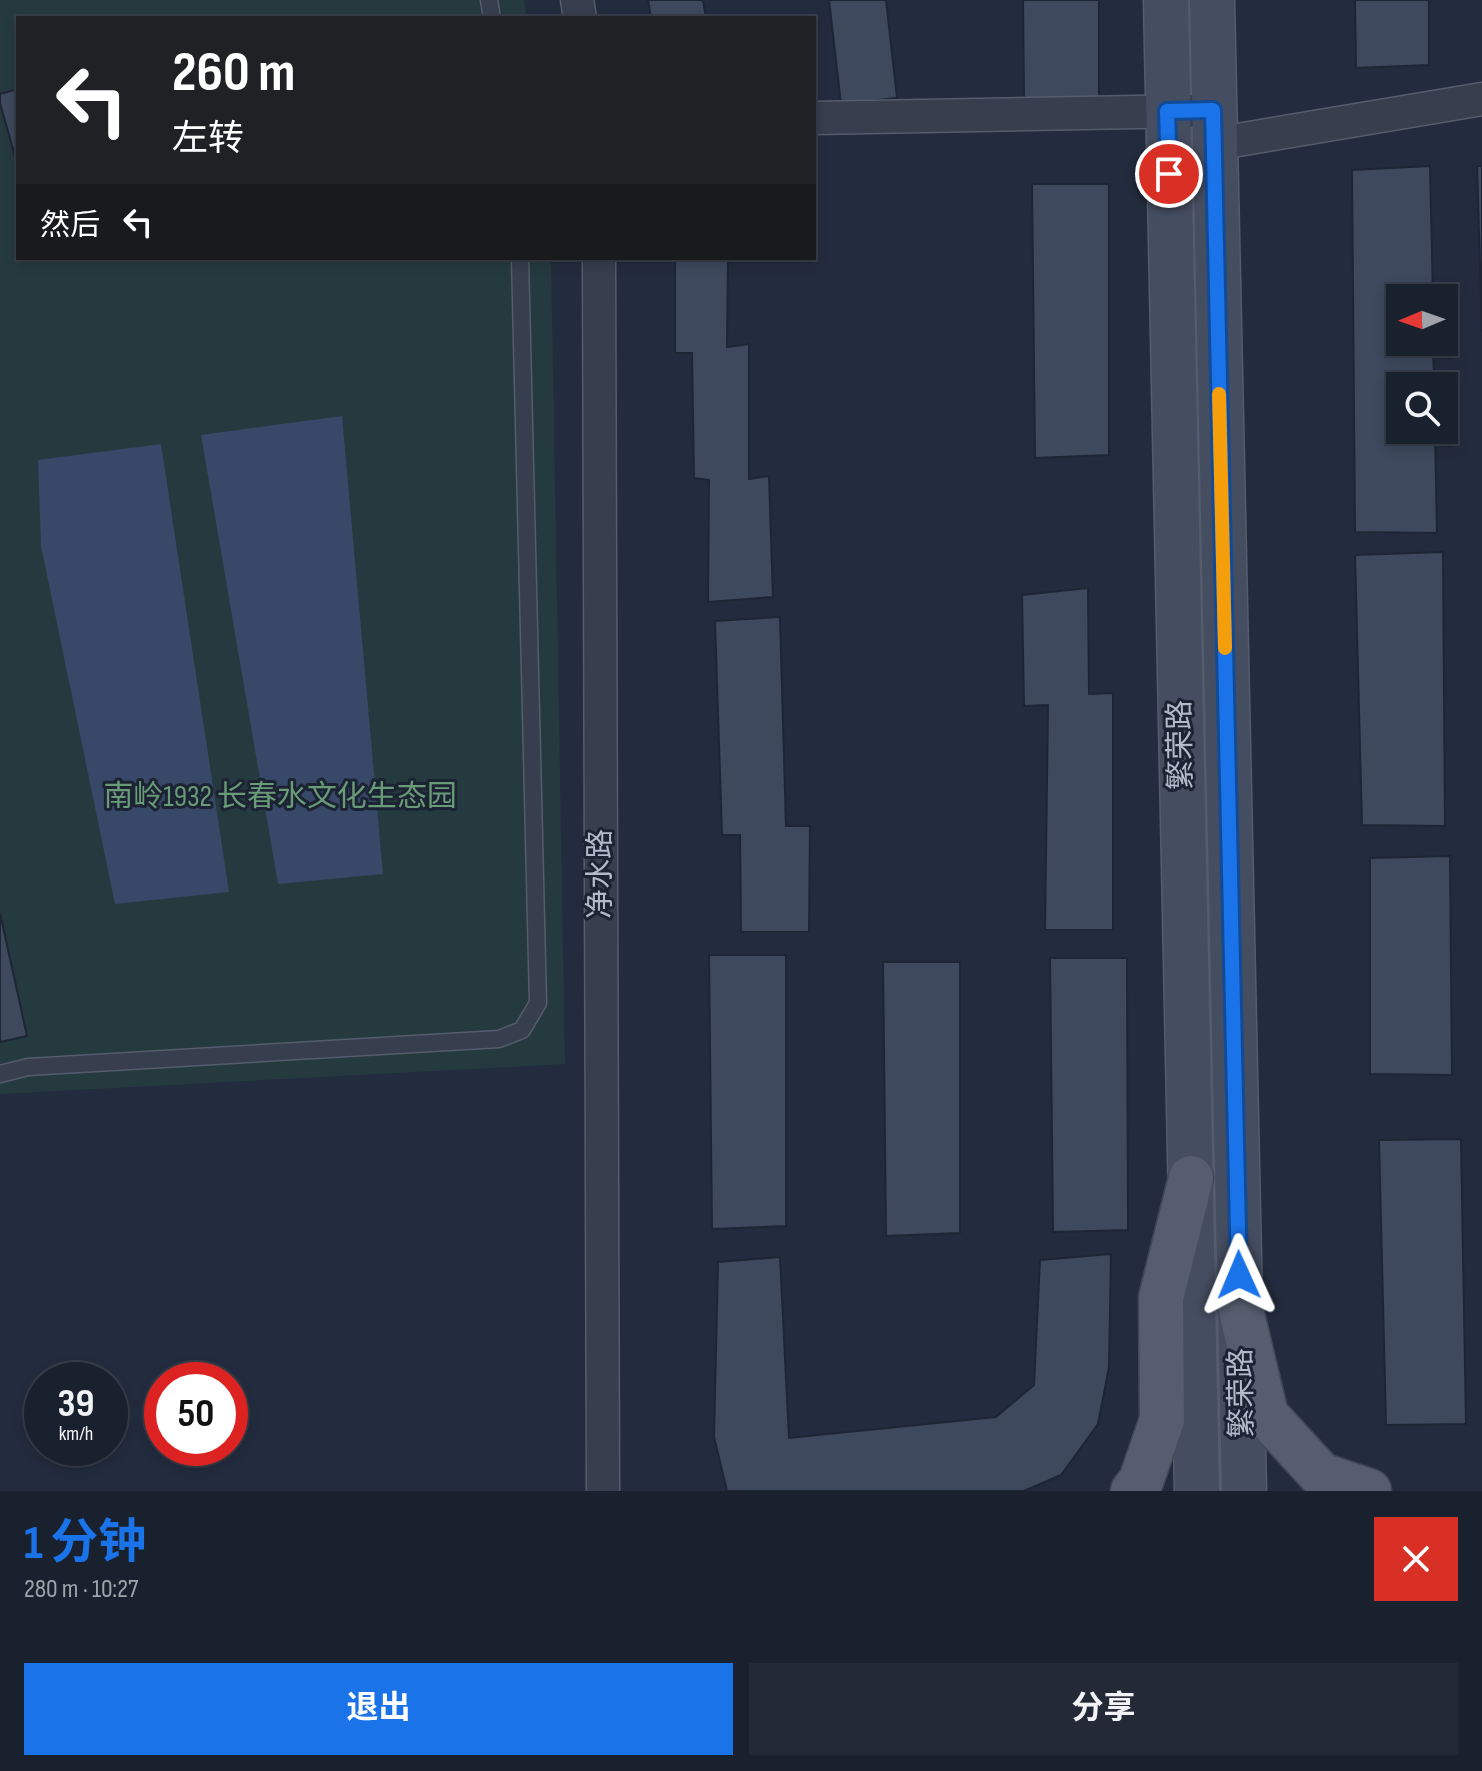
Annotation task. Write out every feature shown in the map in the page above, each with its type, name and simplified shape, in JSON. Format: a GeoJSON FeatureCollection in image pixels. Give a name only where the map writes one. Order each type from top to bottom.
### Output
{"type":"FeatureCollection","features":[{"type":"Feature","properties":{"kind":"main road","name":"繁荣路"},"geometry":{"type":"LineString","coordinates":[[1166,0],[1197,1491]]}},
{"type":"Feature","properties":{"kind":"main road","name":"繁荣路"},"geometry":{"type":"LineString","coordinates":[[1212,0],[1244,1491]]}},
{"type":"Feature","properties":{"kind":"main road"},"geometry":{"type":"LineString","coordinates":[[1133,1491],[1141,1481],[1162,1420],[1161,1298],[1191,1178]]}},
{"type":"Feature","properties":{"kind":"main road"},"geometry":{"type":"LineString","coordinates":[[1240,1306],[1266,1415],[1321,1475],[1369,1491]]}},
{"type":"Feature","properties":{"kind":"street"},"geometry":{"type":"LineString","coordinates":[[816,118],[1167,111],[1214,127],[1482,99]]}},
{"type":"Feature","properties":{"kind":"street","name":"净水路"},"geometry":{"type":"LineString","coordinates":[[599,260],[603,1491]]}},
{"type":"Feature","properties":{"kind":"lane"},"geometry":{"type":"LineString","coordinates":[[0,1074],[28,1067],[499,1039],[522,1030],[538,1003],[520,260]]}},
{"type":"Feature","properties":{"kind":"green space","name":"南岭1932 长春水文化生态园"},"geometry":{"type":"Polygon","coordinates":[[[0,0],[524,0],[527,16],[16,16],[16,260],[551,260],[565,1064],[0,1094],[0,0]]]}},
{"type":"Feature","properties":{"kind":"water"},"geometry":{"type":"Polygon","coordinates":[[[342,416],[383,874],[278,884],[201,435],[342,416]]]}},
{"type":"Feature","properties":{"kind":"water"},"geometry":{"type":"Polygon","coordinates":[[[161,444],[229,892],[115,904],[41,546],[38,460],[161,444]]]}},
{"type":"Feature","properties":{"kind":"building"},"geometry":{"type":"Polygon","coordinates":[[[648,0],[703,0],[706,16],[651,16],[648,0]]]}},
{"type":"Feature","properties":{"kind":"building"},"geometry":{"type":"Polygon","coordinates":[[[829,0],[886,0],[897,98],[841,104],[829,0]]]}},
{"type":"Feature","properties":{"kind":"building"},"geometry":{"type":"Polygon","coordinates":[[[1023,0],[1099,0],[1099,98],[1024,100],[1023,0]]]}},
{"type":"Feature","properties":{"kind":"building"},"geometry":{"type":"Polygon","coordinates":[[[1355,0],[1429,0],[1429,65],[1356,68],[1355,0]]]}},
{"type":"Feature","properties":{"kind":"building"},"geometry":{"type":"Polygon","coordinates":[[[16,90],[16,160],[0,103],[0,94],[16,90]]]}},
{"type":"Feature","properties":{"kind":"building"},"geometry":{"type":"Polygon","coordinates":[[[1430,166],[1433,284],[1386,284],[1386,356],[1433,356],[1434,372],[1386,372],[1386,444],[1435,444],[1437,533],[1355,532],[1352,170],[1430,166]]]}},
{"type":"Feature","properties":{"kind":"building"},"geometry":{"type":"Polygon","coordinates":[[[1477,166],[1482,166],[1482,332],[1477,166]]]}},
{"type":"Feature","properties":{"kind":"building"},"geometry":{"type":"Polygon","coordinates":[[[1032,184],[1109,184],[1109,455],[1035,458],[1032,184]]]}},
{"type":"Feature","properties":{"kind":"building"},"geometry":{"type":"Polygon","coordinates":[[[675,260],[728,260],[727,347],[749,344],[749,479],[769,476],[773,597],[708,602],[709,480],[694,478],[692,353],[675,353],[675,260]]]}},
{"type":"Feature","properties":{"kind":"building"},"geometry":{"type":"Polygon","coordinates":[[[1443,552],[1445,826],[1362,825],[1355,555],[1443,552]]]}},
{"type":"Feature","properties":{"kind":"building"},"geometry":{"type":"Polygon","coordinates":[[[1088,588],[1089,694],[1113,693],[1113,930],[1045,930],[1048,705],[1024,706],[1022,595],[1088,588]]]}},
{"type":"Feature","properties":{"kind":"building"},"geometry":{"type":"Polygon","coordinates":[[[780,617],[786,826],[810,826],[809,932],[741,932],[740,835],[722,835],[715,621],[780,617]]]}},
{"type":"Feature","properties":{"kind":"building"},"geometry":{"type":"Polygon","coordinates":[[[1450,856],[1452,1075],[1370,1074],[1370,858],[1450,856]]]}},
{"type":"Feature","properties":{"kind":"building"},"geometry":{"type":"Polygon","coordinates":[[[0,913],[27,1036],[0,1042],[0,913]]]}},
{"type":"Feature","properties":{"kind":"building"},"geometry":{"type":"Polygon","coordinates":[[[709,955],[786,955],[786,1226],[712,1229],[709,955]]]}},
{"type":"Feature","properties":{"kind":"building"},"geometry":{"type":"Polygon","coordinates":[[[1050,958],[1127,958],[1128,1230],[1053,1232],[1050,958]]]}},
{"type":"Feature","properties":{"kind":"building"},"geometry":{"type":"Polygon","coordinates":[[[883,962],[960,962],[960,1233],[886,1236],[883,962]]]}},
{"type":"Feature","properties":{"kind":"building"},"geometry":{"type":"Polygon","coordinates":[[[1461,1139],[1466,1424],[1386,1425],[1379,1140],[1461,1139]]]}},
{"type":"Feature","properties":{"kind":"building"},"geometry":{"type":"Polygon","coordinates":[[[1111,1254],[1109,1367],[1098,1424],[1061,1475],[1024,1491],[727,1491],[714,1437],[718,1262],[780,1257],[789,1438],[996,1417],[1034,1385],[1040,1260],[1111,1254]]]}},
{"type":"Feature","properties":{"kind":"slow traffic"},"geometry":{"type":"LineString","coordinates":[[1219,394],[1225,648]]}},
{"type":"Feature","properties":{"kind":"route"},"geometry":{"type":"LineString","coordinates":[[1169,174],[1167,111],[1213,110],[1239,1275]]}}]}
